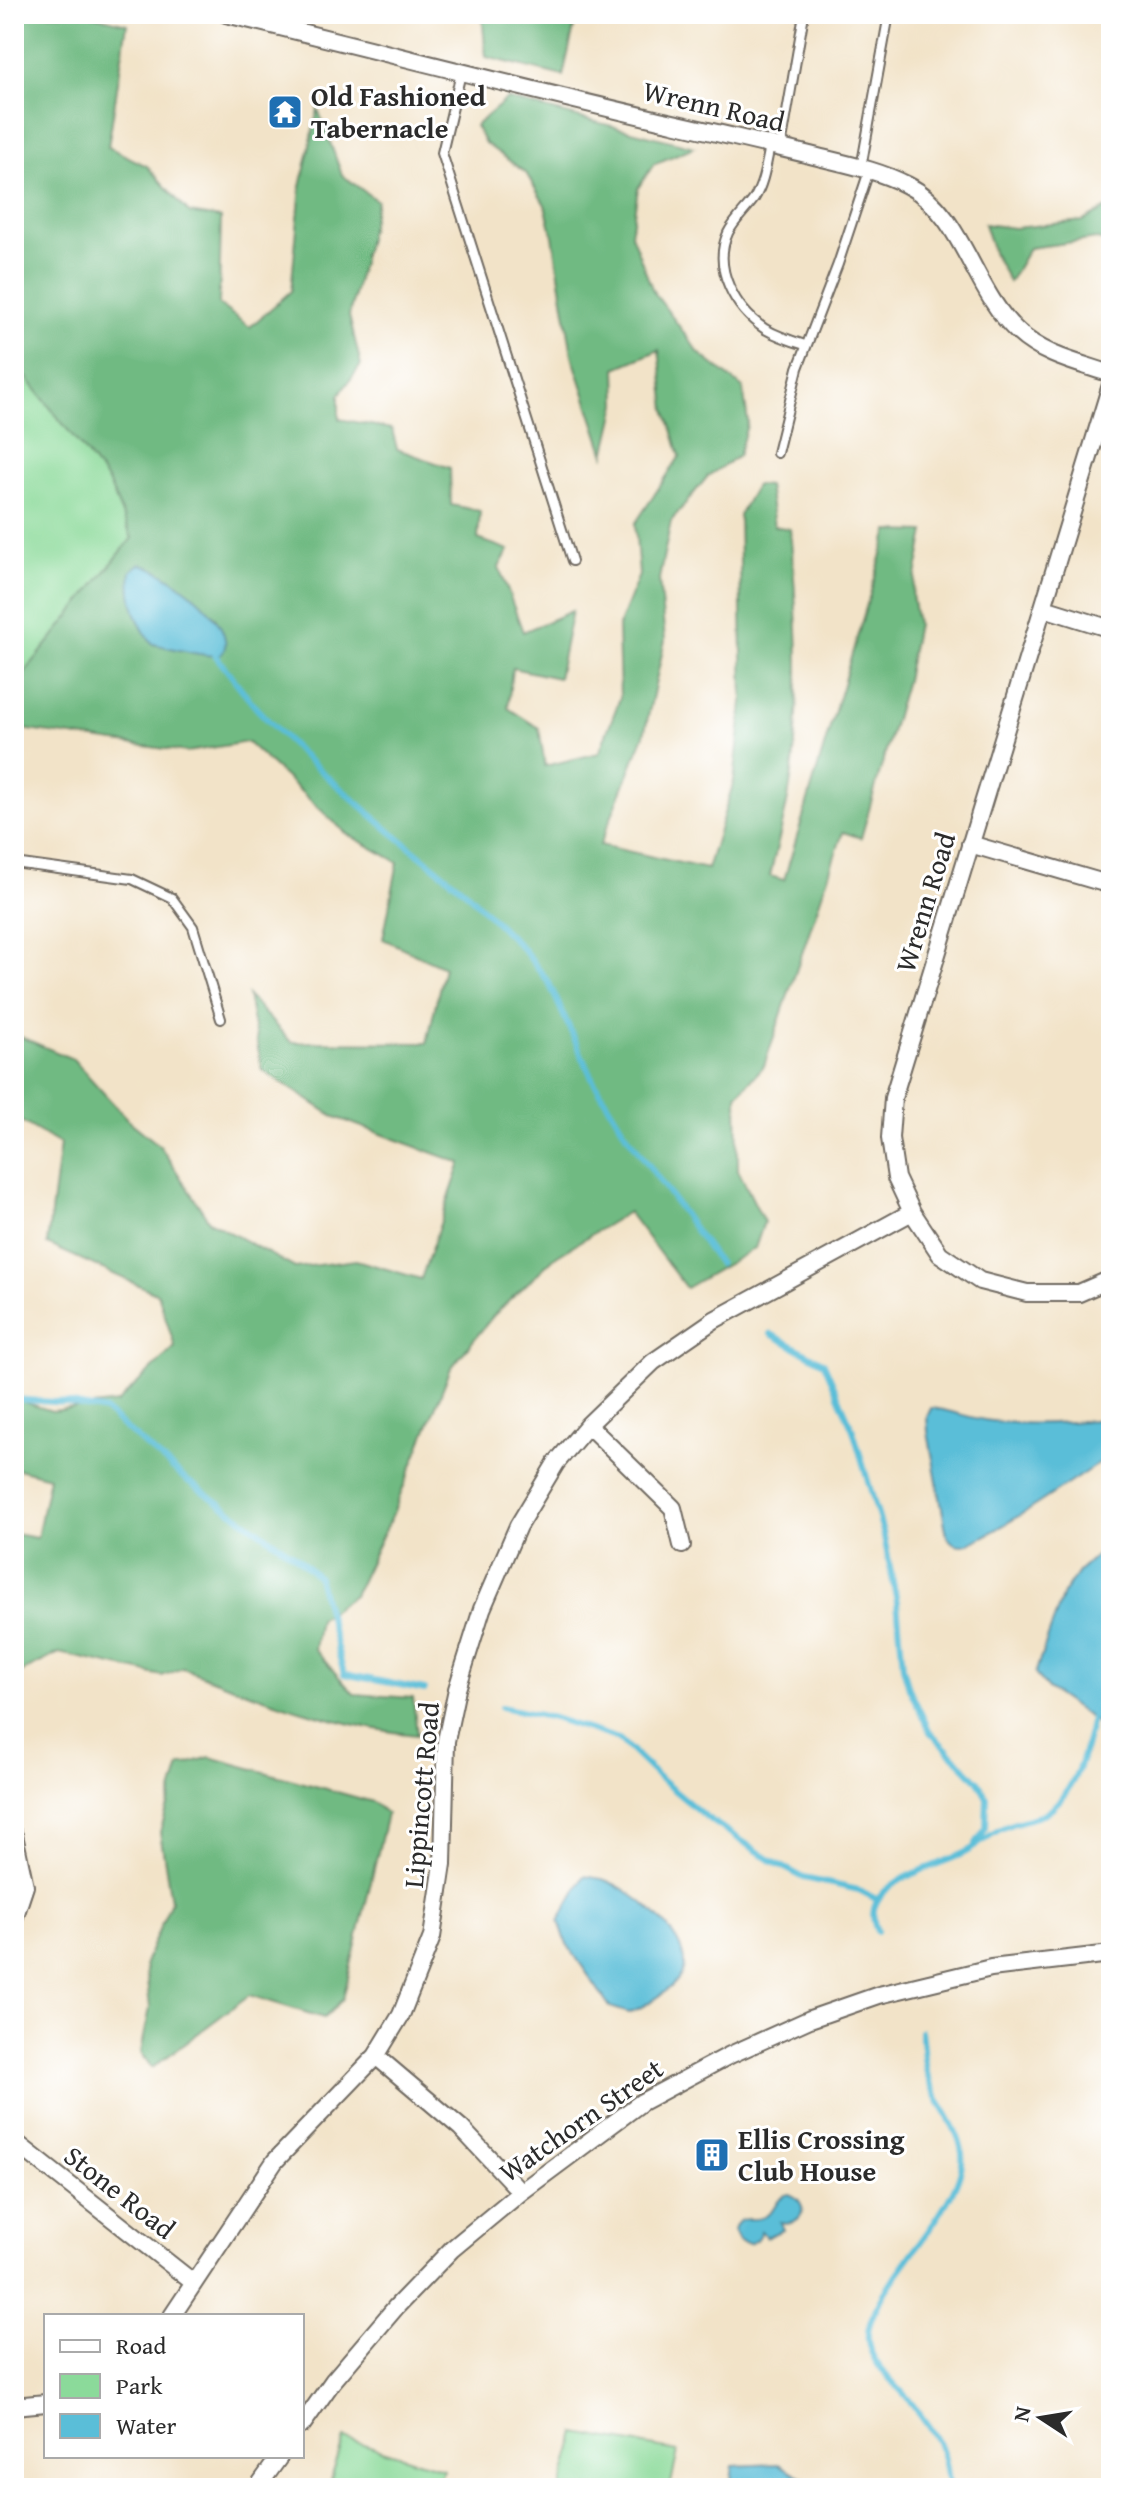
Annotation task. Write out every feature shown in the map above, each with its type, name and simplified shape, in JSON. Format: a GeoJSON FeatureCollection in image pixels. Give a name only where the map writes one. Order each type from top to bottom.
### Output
{"type":"FeatureCollection","features":[{"type":"Feature","properties":{"kind":"street","name":"Wrenn Road"},"geometry":{"type":"LineString","coordinates":[[226,14],[461,73],[776,146],[865,169],[909,186],[928,200],[950,224],[985,293],[1018,332],[1052,355],[1111,374]]}},
{"type":"Feature","properties":{"kind":"street","name":"Wrenn Road"},"geometry":{"type":"LineString","coordinates":[[1111,385],[893,1098],[890,1138],[896,1178],[912,1212],[940,1254],[980,1281],[1027,1293],[1056,1294],[1079,1293],[1111,1279]]}},
{"type":"Feature","properties":{"kind":"street"},"geometry":{"type":"LineString","coordinates":[[1044,608],[1111,629]]}},
{"type":"Feature","properties":{"kind":"street"},"geometry":{"type":"LineString","coordinates":[[970,844],[1111,885]]}},
{"type":"Feature","properties":{"kind":"street","name":"Lippincott Road"},"geometry":{"type":"LineString","coordinates":[[173,2314],[275,2161],[376,2056],[401,2015],[432,1937],[443,1864],[446,1741],[457,1689],[482,1609],[518,1526],[556,1463],[588,1425],[653,1362],[714,1320],[912,1212]]}},
{"type":"Feature","properties":{"kind":"street"},"geometry":{"type":"LineString","coordinates":[[588,1425],[673,1508],[682,1545]]}},
{"type":"Feature","properties":{"kind":"street"},"geometry":{"type":"LineString","coordinates":[[14,1835],[25,1886],[14,1919]]}},
{"type":"Feature","properties":{"kind":"street","name":"Watchorn Street"},"geometry":{"type":"LineString","coordinates":[[304,2422],[333,2381],[396,2307],[452,2249],[521,2192],[642,2102],[730,2055],[810,2019],[879,1995],[991,1968],[1111,1954]]}},
{"type":"Feature","properties":{"kind":"street"},"geometry":{"type":"LineString","coordinates":[[376,2056],[461,2128],[521,2192]]}},
{"type":"Feature","properties":{"kind":"street","name":"Stone Road"},"geometry":{"type":"LineString","coordinates":[[14,2141],[194,2283]]}},
{"type":"Feature","properties":{"kind":"street"},"geometry":{"type":"LineString","coordinates":[[14,2406],[44,2403]]}},
{"type":"Feature","properties":{"kind":"street"},"geometry":{"type":"LineString","coordinates":[[257,2488],[279,2458]]}},
{"type":"Feature","properties":{"kind":"lane"},"geometry":{"type":"LineString","coordinates":[[804,14],[776,146],[756,195],[729,231],[722,251],[724,274],[736,299],[750,317],[766,329],[805,345]]}},
{"type":"Feature","properties":{"kind":"lane"},"geometry":{"type":"LineString","coordinates":[[777,453],[805,345],[838,264],[865,169],[889,14]]}},
{"type":"Feature","properties":{"kind":"lane"},"geometry":{"type":"LineString","coordinates":[[461,73],[442,153],[572,561]]}},
{"type":"Feature","properties":{"kind":"lane"},"geometry":{"type":"LineString","coordinates":[[14,863],[132,879],[172,898],[193,927],[221,1019]]}},
{"type":"Feature","properties":{"kind":"green space"},"geometry":{"type":"Polygon","coordinates":[[[14,14],[88,14],[127,24],[108,147],[147,166],[189,213],[221,218],[219,305],[250,327],[291,291],[301,186],[318,109],[342,175],[377,201],[349,316],[361,365],[339,395],[339,419],[392,429],[397,449],[450,468],[451,505],[480,511],[478,539],[509,550],[499,567],[523,632],[572,611],[558,678],[512,668],[508,708],[539,728],[545,766],[599,753],[620,698],[618,627],[639,575],[635,524],[680,456],[666,409],[659,350],[616,368],[617,404],[605,455],[572,355],[545,205],[526,173],[485,143],[475,126],[507,99],[694,147],[654,164],[638,188],[631,234],[653,291],[699,353],[743,388],[748,422],[738,456],[708,476],[671,521],[659,579],[665,640],[644,735],[600,845],[707,869],[734,781],[743,702],[739,515],[756,485],[768,486],[774,526],[790,529],[795,596],[798,697],[793,765],[770,876],[784,880],[889,531],[925,532],[912,595],[917,624],[906,680],[861,838],[843,832],[764,1066],[737,1095],[738,1170],[764,1222],[755,1248],[686,1288],[628,1212],[556,1256],[493,1316],[451,1368],[394,1511],[354,1595],[319,1619],[314,1649],[354,1694],[413,1698],[417,1735],[327,1718],[183,1668],[162,1676],[59,1653],[14,1676],[14,1534],[37,1538],[49,1477],[14,1468],[14,1399],[52,1411],[117,1403],[175,1347],[158,1294],[47,1244],[60,1144],[14,1117],[14,1034],[73,1059],[128,1120],[160,1146],[209,1221],[295,1268],[356,1260],[421,1279],[461,1163],[335,1117],[262,1070],[248,996],[291,1042],[427,1043],[444,967],[383,939],[398,862],[347,834],[247,742],[187,752],[14,728],[14,692],[22,676],[132,538],[108,481],[23,373],[14,366],[14,14]],[[175,582],[149,639],[153,644],[218,656],[216,618],[175,582]]]}},
{"type":"Feature","properties":{"kind":"green space"},"geometry":{"type":"Polygon","coordinates":[[[482,14],[577,14],[563,76],[486,57],[482,14]]]}},
{"type":"Feature","properties":{"kind":"green space"},"geometry":{"type":"Polygon","coordinates":[[[1111,203],[1111,243],[1097,239],[1029,248],[1009,282],[993,252],[984,224],[1014,228],[1083,221],[1111,203]]]}},
{"type":"Feature","properties":{"kind":"green space"},"geometry":{"type":"Polygon","coordinates":[[[14,366],[23,373],[108,481],[132,538],[22,676],[14,692],[14,366]]]}},
{"type":"Feature","properties":{"kind":"green space"},"geometry":{"type":"Polygon","coordinates":[[[210,1757],[373,1802],[387,1814],[343,1999],[324,2018],[249,1995],[152,2068],[141,2052],[150,2008],[145,1963],[171,1901],[160,1832],[180,1766],[210,1757]]]}},
{"type":"Feature","properties":{"kind":"green space"},"geometry":{"type":"Polygon","coordinates":[[[576,2433],[678,2451],[670,2488],[561,2488],[576,2433]]]}},
{"type":"Feature","properties":{"kind":"green space"},"geometry":{"type":"Polygon","coordinates":[[[344,2438],[443,2469],[437,2488],[328,2488],[344,2438]]]}},
{"type":"Feature","properties":{"kind":"water"},"geometry":{"type":"Polygon","coordinates":[[[140,564],[164,574],[203,605],[221,628],[225,639],[222,654],[207,655],[153,644],[142,628],[132,600],[131,571],[140,564]]]}},
{"type":"Feature","properties":{"kind":"water"},"geometry":{"type":"Polygon","coordinates":[[[931,1408],[984,1420],[1022,1423],[1111,1418],[1111,1455],[991,1532],[974,1541],[957,1544],[947,1536],[928,1432],[927,1417],[931,1408]]]}},
{"type":"Feature","properties":{"kind":"water"},"geometry":{"type":"Polygon","coordinates":[[[1111,1542],[1111,1732],[1048,1689],[1035,1674],[1063,1594],[1078,1572],[1111,1542]]]}},
{"type":"Feature","properties":{"kind":"water"},"geometry":{"type":"Polygon","coordinates":[[[584,1876],[614,1884],[641,1902],[667,1926],[682,1953],[684,1966],[677,1981],[644,2006],[629,2013],[610,2007],[567,1944],[559,1921],[584,1876]]]}},
{"type":"Feature","properties":{"kind":"water"},"geometry":{"type":"Polygon","coordinates":[[[789,2194],[800,2202],[802,2208],[795,2221],[780,2222],[783,2230],[766,2237],[761,2231],[753,2242],[747,2244],[739,2241],[734,2231],[739,2221],[766,2216],[781,2198],[789,2194]]]}},
{"type":"Feature","properties":{"kind":"water"},"geometry":{"type":"Polygon","coordinates":[[[778,2464],[812,2482],[812,2488],[730,2488],[733,2466],[778,2464]]]}},
{"type":"Feature","properties":{"kind":"waterway"},"geometry":{"type":"LineString","coordinates":[[212,651],[257,709],[301,754],[464,890],[523,949],[549,983],[593,1080],[623,1129],[719,1264]]}},
{"type":"Feature","properties":{"kind":"waterway"},"geometry":{"type":"LineString","coordinates":[[771,1334],[824,1363],[853,1430],[883,1532],[897,1602],[903,1667],[909,1688],[930,1732],[978,1781],[987,1798],[986,1828],[975,1845]]}},
{"type":"Feature","properties":{"kind":"waterway"},"geometry":{"type":"LineString","coordinates":[[14,1399],[66,1403],[105,1411],[185,1479],[295,1556],[318,1577],[344,1674],[425,1690]]}},
{"type":"Feature","properties":{"kind":"waterway"},"geometry":{"type":"LineString","coordinates":[[501,1707],[553,1718],[619,1739],[706,1817],[772,1861],[804,1878],[859,1890],[878,1900]]}},
{"type":"Feature","properties":{"kind":"waterway"},"geometry":{"type":"LineString","coordinates":[[877,1931],[873,1914],[877,1900],[887,1889],[966,1852],[1001,1829],[1052,1808],[1075,1776],[1093,1714]]}},
{"type":"Feature","properties":{"kind":"waterway"},"geometry":{"type":"LineString","coordinates":[[921,2031],[927,2073],[955,2129],[962,2164],[943,2209],[879,2302],[870,2322],[868,2340],[874,2359],[913,2405],[937,2440],[949,2488]]}},
{"type":"Feature","properties":{"kind":"place","name":"Old Fashioned Tabernacle"},"geometry":{"type":"Point","coordinates":[285,112]}},
{"type":"Feature","properties":{"kind":"place","name":"Ellis Crossing Club House"},"geometry":{"type":"Point","coordinates":[712,2155]}}]}
